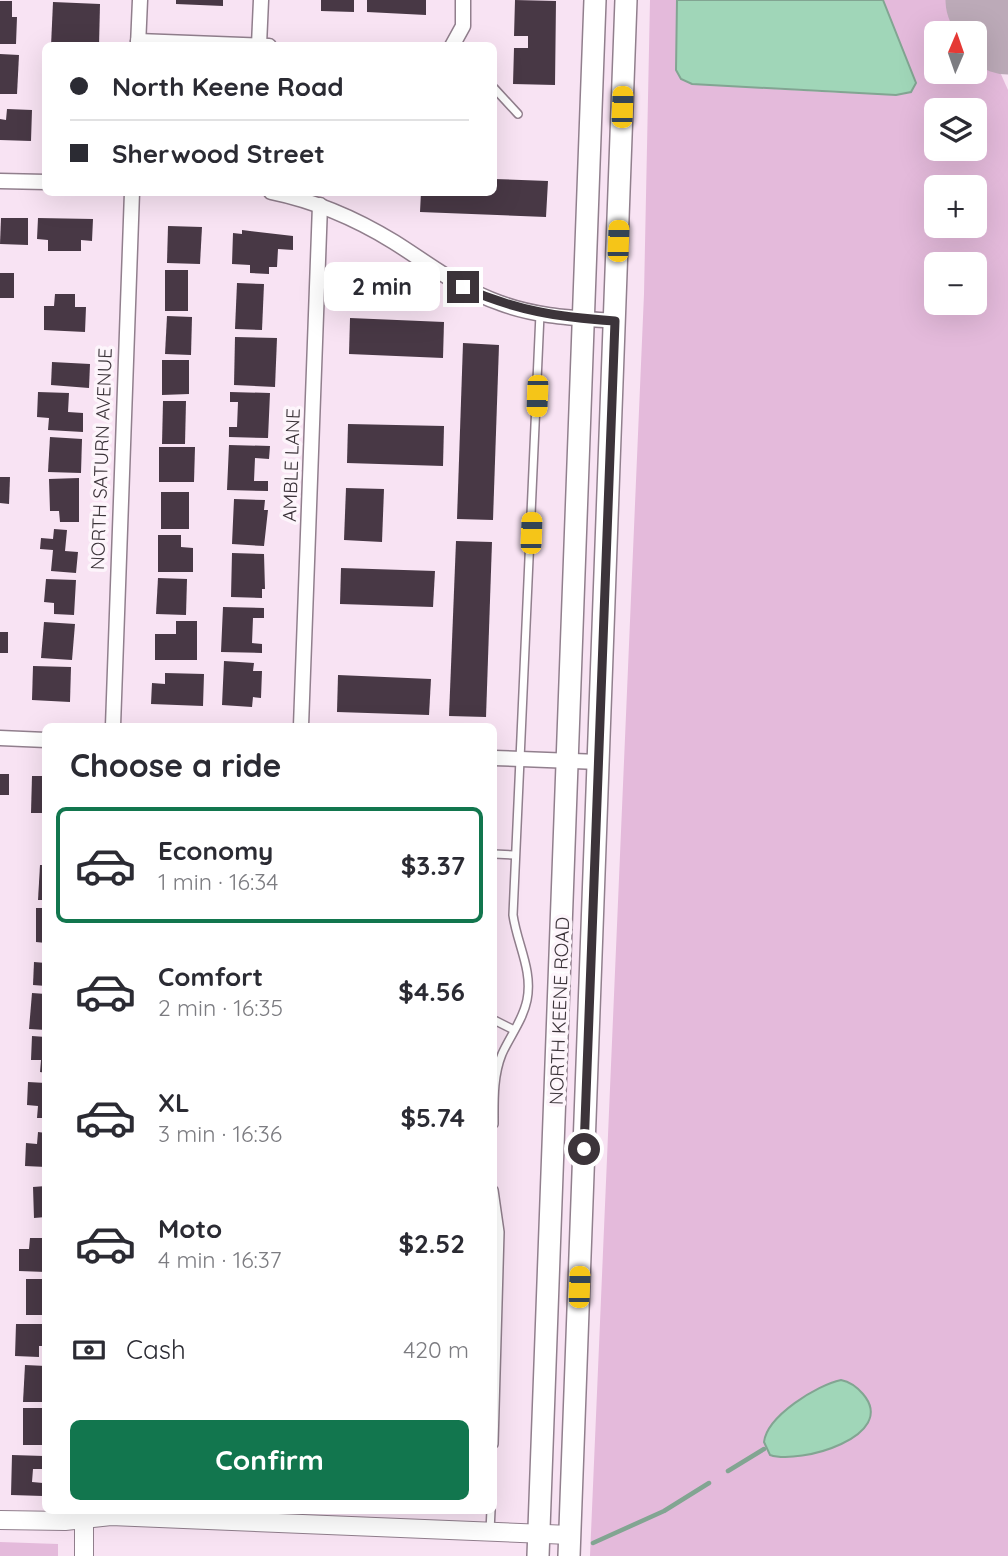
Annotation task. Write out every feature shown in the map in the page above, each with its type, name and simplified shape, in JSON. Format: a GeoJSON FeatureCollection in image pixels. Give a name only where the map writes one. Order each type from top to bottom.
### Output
{"type":"FeatureCollection","features":[{"type":"Feature","properties":{"kind":"main road","name":"NORTH KEENE ROAD"},"geometry":{"type":"LineString","coordinates":[[538,1556],[595,0]]}},
{"type":"Feature","properties":{"kind":"main road","name":"NORTH KEENE ROAD"},"geometry":{"type":"LineString","coordinates":[[570,1546],[626,0]]}},
{"type":"Feature","properties":{"kind":"street"},"geometry":{"type":"LineString","coordinates":[[138,42],[140,0]]}},
{"type":"Feature","properties":{"kind":"street"},"geometry":{"type":"LineString","coordinates":[[259,42],[261,0]]}},
{"type":"Feature","properties":{"kind":"street"},"geometry":{"type":"LineString","coordinates":[[455,42],[463,26],[463,0]]}},
{"type":"Feature","properties":{"kind":"street"},"geometry":{"type":"LineString","coordinates":[[0,181],[42,182]]}},
{"type":"Feature","properties":{"kind":"street","name":"NORTH SATURN AVENUE"},"geometry":{"type":"LineString","coordinates":[[113,723],[131,196]]}},
{"type":"Feature","properties":{"kind":"street"},"geometry":{"type":"LineString","coordinates":[[286,196],[320,205],[394,242],[463,287],[499,303],[540,314],[615,321]]}},
{"type":"Feature","properties":{"kind":"street","name":"AMBLE LANE"},"geometry":{"type":"LineString","coordinates":[[301,723],[320,205]]}},
{"type":"Feature","properties":{"kind":"street"},"geometry":{"type":"LineString","coordinates":[[0,738],[42,740]]}},
{"type":"Feature","properties":{"kind":"street"},"geometry":{"type":"LineString","coordinates":[[497,758],[599,762]]}},
{"type":"Feature","properties":{"kind":"street"},"geometry":{"type":"LineString","coordinates":[[0,1520],[85,1515],[272,1516],[540,1534],[570,1546]]}},
{"type":"Feature","properties":{"kind":"street"},"geometry":{"type":"LineString","coordinates":[[84,1556],[85,1515]]}},
{"type":"Feature","properties":{"kind":"lane"},"geometry":{"type":"LineString","coordinates":[[497,91],[517,114]]}},
{"type":"Feature","properties":{"kind":"lane"},"geometry":{"type":"LineString","coordinates":[[497,1075],[501,1057],[527,999],[529,974],[516,938],[513,915],[540,314]]}},
{"type":"Feature","properties":{"kind":"lane"},"geometry":{"type":"LineString","coordinates":[[497,854],[515,855]]}},
{"type":"Feature","properties":{"kind":"lane"},"geometry":{"type":"LineString","coordinates":[[497,1022],[514,1030]]}},
{"type":"Feature","properties":{"kind":"lane"},"geometry":{"type":"LineString","coordinates":[[497,1212],[500,1232],[497,1306]]}},
{"type":"Feature","properties":{"kind":"lane"},"geometry":{"type":"LineString","coordinates":[[490,1532],[491,1514]]}},
{"type":"Feature","properties":{"kind":"shaded area"},"geometry":{"type":"Polygon","coordinates":[[[650,0],[677,0],[676,70],[681,79],[692,84],[841,93],[916,82],[883,0],[968,0],[977,21],[924,21],[924,84],[987,84],[987,43],[1008,90],[1008,1556],[590,1556],[644,294],[650,0]]]}},
{"type":"Feature","properties":{"kind":"shaded area"},"geometry":{"type":"Polygon","coordinates":[[[677,0],[883,0],[916,83],[911,92],[896,95],[692,84],[681,79],[676,70],[677,0]]]}},
{"type":"Feature","properties":{"kind":"shaded area"},"geometry":{"type":"Polygon","coordinates":[[[841,1380],[851,1383],[863,1394],[871,1409],[868,1423],[841,1444],[822,1451],[802,1456],[770,1455],[764,1442],[767,1432],[783,1412],[819,1388],[841,1380]]]}},
{"type":"Feature","properties":{"kind":"shaded area"},"geometry":{"type":"Polygon","coordinates":[[[0,1542],[58,1544],[58,1556],[0,1556],[0,1542]]]}},
{"type":"Feature","properties":{"kind":"building"},"geometry":{"type":"Polygon","coordinates":[[[176,0],[223,0],[223,6],[176,4],[176,0]]]}},
{"type":"Feature","properties":{"kind":"building"},"geometry":{"type":"Polygon","coordinates":[[[321,0],[354,0],[354,12],[321,11],[321,0]]]}},
{"type":"Feature","properties":{"kind":"building"},"geometry":{"type":"Polygon","coordinates":[[[367,0],[426,0],[426,15],[367,12],[367,0]]]}},
{"type":"Feature","properties":{"kind":"building"},"geometry":{"type":"Polygon","coordinates":[[[515,0],[556,1],[555,85],[513,84],[514,48],[528,48],[528,36],[514,36],[515,0]]]}},
{"type":"Feature","properties":{"kind":"building"},"geometry":{"type":"Polygon","coordinates":[[[0,1],[12,1],[12,17],[17,17],[16,44],[0,44],[0,1]]]}},
{"type":"Feature","properties":{"kind":"building"},"geometry":{"type":"Polygon","coordinates":[[[53,2],[100,4],[99,42],[51,42],[53,2]]]}},
{"type":"Feature","properties":{"kind":"building"},"geometry":{"type":"Polygon","coordinates":[[[0,54],[19,55],[17,94],[0,94],[0,54]]]}},
{"type":"Feature","properties":{"kind":"building"},"geometry":{"type":"Polygon","coordinates":[[[7,109],[32,110],[31,141],[0,140],[0,119],[6,120],[7,109]]]}},
{"type":"Feature","properties":{"kind":"building"},"geometry":{"type":"Polygon","coordinates":[[[497,179],[548,181],[546,217],[420,212],[421,196],[497,196],[497,179]]]}},
{"type":"Feature","properties":{"kind":"building"},"geometry":{"type":"Polygon","coordinates":[[[1,218],[28,218],[28,245],[0,244],[1,218]]]}},
{"type":"Feature","properties":{"kind":"building"},"geometry":{"type":"Polygon","coordinates":[[[38,218],[93,219],[92,241],[81,240],[81,251],[48,251],[48,240],[37,239],[38,218]]]}},
{"type":"Feature","properties":{"kind":"building"},"geometry":{"type":"Polygon","coordinates":[[[168,226],[202,227],[200,264],[167,263],[168,226]]]}},
{"type":"Feature","properties":{"kind":"building"},"geometry":{"type":"Polygon","coordinates":[[[242,230],[293,236],[293,250],[278,249],[277,267],[269,267],[269,274],[250,273],[250,265],[232,264],[233,233],[242,234],[242,230]]]}},
{"type":"Feature","properties":{"kind":"building"},"geometry":{"type":"Polygon","coordinates":[[[165,270],[188,270],[188,311],[165,311],[165,270]]]}},
{"type":"Feature","properties":{"kind":"building"},"geometry":{"type":"Polygon","coordinates":[[[0,273],[14,273],[14,298],[0,298],[0,273]]]}},
{"type":"Feature","properties":{"kind":"building"},"geometry":{"type":"Polygon","coordinates":[[[237,283],[264,284],[262,330],[235,329],[237,283]]]}},
{"type":"Feature","properties":{"kind":"building"},"geometry":{"type":"Polygon","coordinates":[[[55,294],[75,294],[75,307],[86,307],[85,332],[44,330],[44,306],[54,306],[55,294]]]}},
{"type":"Feature","properties":{"kind":"building"},"geometry":{"type":"Polygon","coordinates":[[[167,316],[192,317],[191,355],[165,354],[167,316]]]}},
{"type":"Feature","properties":{"kind":"building"},"geometry":{"type":"Polygon","coordinates":[[[350,318],[444,322],[443,358],[349,354],[350,318]]]}},
{"type":"Feature","properties":{"kind":"building"},"geometry":{"type":"Polygon","coordinates":[[[235,337],[277,338],[275,387],[234,385],[235,337]]]}},
{"type":"Feature","properties":{"kind":"building"},"geometry":{"type":"Polygon","coordinates":[[[463,343],[499,345],[493,520],[457,519],[463,343]]]}},
{"type":"Feature","properties":{"kind":"building"},"geometry":{"type":"Polygon","coordinates":[[[162,360],[189,360],[189,394],[162,395],[162,360]]]}},
{"type":"Feature","properties":{"kind":"building"},"geometry":{"type":"Polygon","coordinates":[[[52,362],[90,364],[89,388],[51,385],[52,362]]]}},
{"type":"Feature","properties":{"kind":"building"},"geometry":{"type":"Polygon","coordinates":[[[38,392],[69,393],[68,412],[83,413],[83,432],[48,430],[49,418],[37,417],[38,392]]]}},
{"type":"Feature","properties":{"kind":"building"},"geometry":{"type":"Polygon","coordinates":[[[230,392],[270,393],[268,438],[229,437],[229,427],[237,427],[238,402],[230,402],[230,392]]]}},
{"type":"Feature","properties":{"kind":"building"},"geometry":{"type":"Polygon","coordinates":[[[163,401],[186,401],[185,444],[162,444],[163,401]]]}},
{"type":"Feature","properties":{"kind":"building"},"geometry":{"type":"Polygon","coordinates":[[[348,424],[444,426],[443,466],[347,463],[348,424]]]}},
{"type":"Feature","properties":{"kind":"building"},"geometry":{"type":"Polygon","coordinates":[[[50,437],[82,439],[81,473],[48,472],[50,437]]]}},
{"type":"Feature","properties":{"kind":"building"},"geometry":{"type":"Polygon","coordinates":[[[229,445],[270,446],[269,459],[255,458],[254,481],[268,481],[268,491],[227,490],[229,445]]]}},
{"type":"Feature","properties":{"kind":"building"},"geometry":{"type":"Polygon","coordinates":[[[159,447],[195,447],[194,482],[159,482],[159,447]]]}},
{"type":"Feature","properties":{"kind":"building"},"geometry":{"type":"Polygon","coordinates":[[[0,477],[10,477],[9,504],[0,503],[0,477]]]}},
{"type":"Feature","properties":{"kind":"building"},"geometry":{"type":"Polygon","coordinates":[[[79,478],[79,522],[60,522],[59,511],[50,511],[49,479],[79,478]]]}},
{"type":"Feature","properties":{"kind":"building"},"geometry":{"type":"Polygon","coordinates":[[[346,488],[384,489],[382,542],[344,540],[346,488]]]}},
{"type":"Feature","properties":{"kind":"building"},"geometry":{"type":"Polygon","coordinates":[[[161,492],[189,492],[189,529],[161,529],[161,492]]]}},
{"type":"Feature","properties":{"kind":"building"},"geometry":{"type":"Polygon","coordinates":[[[234,499],[265,500],[264,510],[268,510],[264,546],[232,544],[234,499]]]}},
{"type":"Feature","properties":{"kind":"building"},"geometry":{"type":"Polygon","coordinates":[[[54,529],[67,530],[65,551],[78,552],[76,573],[51,571],[53,550],[40,549],[41,538],[53,539],[54,529]]]}},
{"type":"Feature","properties":{"kind":"building"},"geometry":{"type":"Polygon","coordinates":[[[158,535],[181,535],[181,547],[193,548],[193,572],[158,572],[158,535]]]}},
{"type":"Feature","properties":{"kind":"building"},"geometry":{"type":"Polygon","coordinates":[[[456,541],[492,542],[486,717],[449,716],[456,541]]]}},
{"type":"Feature","properties":{"kind":"building"},"geometry":{"type":"Polygon","coordinates":[[[232,553],[264,554],[265,589],[262,589],[262,598],[231,597],[232,553]]]}},
{"type":"Feature","properties":{"kind":"building"},"geometry":{"type":"Polygon","coordinates":[[[341,568],[435,571],[433,607],[340,604],[341,568]]]}},
{"type":"Feature","properties":{"kind":"building"},"geometry":{"type":"Polygon","coordinates":[[[158,578],[187,579],[186,615],[156,614],[158,578]]]}},
{"type":"Feature","properties":{"kind":"building"},"geometry":{"type":"Polygon","coordinates":[[[46,579],[76,580],[74,615],[54,614],[54,603],[44,602],[46,579]]]}},
{"type":"Feature","properties":{"kind":"building"},"geometry":{"type":"Polygon","coordinates":[[[223,607],[264,608],[264,618],[253,618],[252,643],[262,644],[262,653],[221,652],[223,607]]]}},
{"type":"Feature","properties":{"kind":"building"},"geometry":{"type":"Polygon","coordinates":[[[176,621],[197,621],[197,660],[155,660],[155,634],[176,634],[176,621]]]}},
{"type":"Feature","properties":{"kind":"building"},"geometry":{"type":"Polygon","coordinates":[[[44,622],[75,624],[72,660],[41,658],[44,622]]]}},
{"type":"Feature","properties":{"kind":"building"},"geometry":{"type":"Polygon","coordinates":[[[0,632],[8,632],[8,653],[0,653],[0,632]]]}},
{"type":"Feature","properties":{"kind":"building"},"geometry":{"type":"Polygon","coordinates":[[[224,661],[254,663],[253,671],[262,671],[261,698],[253,697],[252,707],[222,705],[224,661]]]}},
{"type":"Feature","properties":{"kind":"building"},"geometry":{"type":"Polygon","coordinates":[[[33,666],[71,667],[70,702],[32,700],[33,666]]]}},
{"type":"Feature","properties":{"kind":"building"},"geometry":{"type":"Polygon","coordinates":[[[165,673],[204,674],[203,706],[151,704],[152,683],[165,684],[165,673]]]}},
{"type":"Feature","properties":{"kind":"building"},"geometry":{"type":"Polygon","coordinates":[[[338,675],[431,679],[429,715],[337,712],[338,675]]]}},
{"type":"Feature","properties":{"kind":"building"},"geometry":{"type":"Polygon","coordinates":[[[0,774],[9,774],[9,795],[0,795],[0,774]]]}},
{"type":"Feature","properties":{"kind":"building"},"geometry":{"type":"Polygon","coordinates":[[[32,776],[42,776],[42,813],[31,813],[32,776]]]}},
{"type":"Feature","properties":{"kind":"building"},"geometry":{"type":"Polygon","coordinates":[[[40,865],[42,865],[42,900],[38,900],[40,865]]]}},
{"type":"Feature","properties":{"kind":"building"},"geometry":{"type":"Polygon","coordinates":[[[36,908],[42,908],[42,943],[36,942],[36,908]]]}},
{"type":"Feature","properties":{"kind":"building"},"geometry":{"type":"Polygon","coordinates":[[[34,962],[42,963],[42,986],[33,985],[34,962]]]}},
{"type":"Feature","properties":{"kind":"building"},"geometry":{"type":"Polygon","coordinates":[[[32,993],[42,994],[42,1030],[29,1029],[32,993]]]}},
{"type":"Feature","properties":{"kind":"building"},"geometry":{"type":"Polygon","coordinates":[[[32,1036],[42,1037],[42,1072],[41,1060],[31,1060],[32,1036]]]}},
{"type":"Feature","properties":{"kind":"building"},"geometry":{"type":"Polygon","coordinates":[[[28,1082],[42,1083],[42,1118],[37,1118],[38,1106],[27,1105],[28,1082]]]}},
{"type":"Feature","properties":{"kind":"building"},"geometry":{"type":"Polygon","coordinates":[[[38,1132],[42,1132],[42,1167],[25,1166],[26,1143],[37,1144],[38,1132]]]}},
{"type":"Feature","properties":{"kind":"building"},"geometry":{"type":"Polygon","coordinates":[[[42,1186],[42,1217],[34,1218],[33,1187],[42,1186]]]}},
{"type":"Feature","properties":{"kind":"building"},"geometry":{"type":"Polygon","coordinates":[[[30,1238],[42,1238],[42,1272],[19,1271],[19,1249],[29,1249],[30,1238]]]}},
{"type":"Feature","properties":{"kind":"building"},"geometry":{"type":"Polygon","coordinates":[[[26,1279],[42,1279],[42,1315],[26,1315],[26,1279]]]}},
{"type":"Feature","properties":{"kind":"building"},"geometry":{"type":"Polygon","coordinates":[[[16,1324],[42,1324],[39,1357],[15,1356],[16,1324]]]}},
{"type":"Feature","properties":{"kind":"building"},"geometry":{"type":"Polygon","coordinates":[[[25,1365],[42,1366],[42,1402],[23,1402],[25,1365]]]}},
{"type":"Feature","properties":{"kind":"building"},"geometry":{"type":"Polygon","coordinates":[[[23,1408],[42,1408],[42,1445],[23,1445],[23,1408]]]}},
{"type":"Feature","properties":{"kind":"building"},"geometry":{"type":"Polygon","coordinates":[[[12,1455],[42,1456],[42,1469],[33,1469],[32,1482],[42,1483],[42,1496],[11,1495],[12,1455]]]}},
{"type":"Feature","properties":{"kind":"waterway"},"geometry":{"type":"LineString","coordinates":[[728,1471],[764,1449]]}},
{"type":"Feature","properties":{"kind":"waterway"},"geometry":{"type":"LineString","coordinates":[[593,1543],[664,1511],[709,1483]]}},
{"type":"Feature","properties":{"kind":"runway"},"geometry":{"type":"LineString","coordinates":[[998,0],[1008,22]]}},
{"type":"Feature","properties":{"kind":"route"},"geometry":{"type":"LineString","coordinates":[[463,287],[499,303],[533,313],[561,318],[615,321],[584,1149]]}}]}
